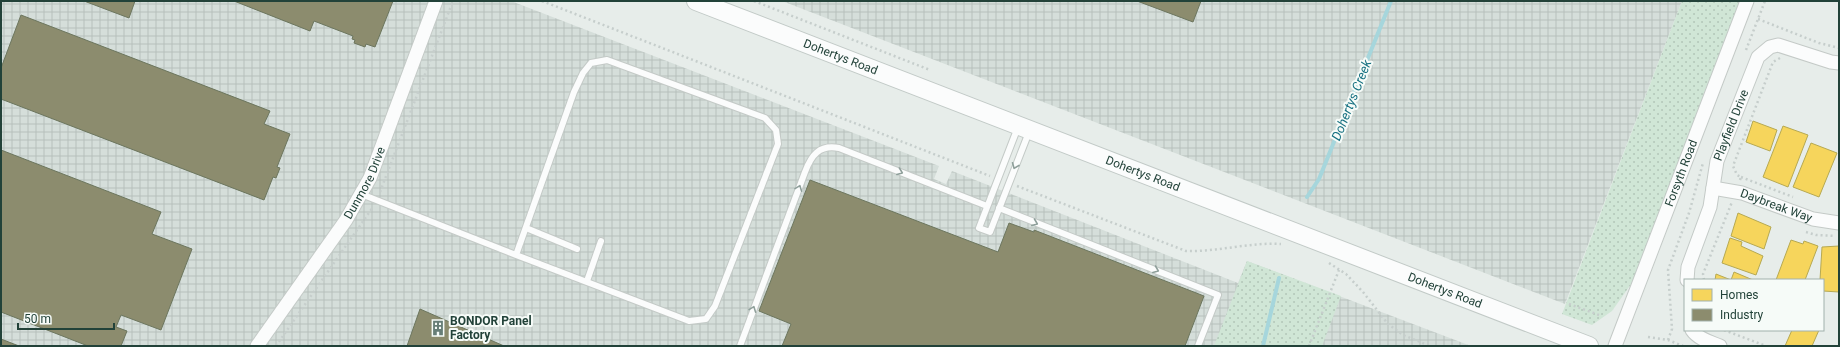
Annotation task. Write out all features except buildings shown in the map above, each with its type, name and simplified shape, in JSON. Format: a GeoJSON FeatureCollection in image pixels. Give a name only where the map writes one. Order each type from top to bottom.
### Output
{"type":"FeatureCollection","features":[{"type":"Feature","properties":{"kind":"main road","name":"Dohertys Road"},"geometry":{"type":"LineString","coordinates":[[696,1],[1589,346]]}},
{"type":"Feature","properties":{"kind":"street","name":"Dunmore Drive"},"geometry":{"type":"LineString","coordinates":[[257,346],[346,220],[370,178],[436,1]]}},
{"type":"Feature","properties":{"kind":"street","name":"Forsyth Road"},"geometry":{"type":"LineString","coordinates":[[1615,346],[1625,324],[1747,1]]}},
{"type":"Feature","properties":{"kind":"street"},"geometry":{"type":"LineString","coordinates":[[1784,46],[1824,60],[1839,63]]}},
{"type":"Feature","properties":{"kind":"street","name":"Playfield Drive"},"geometry":{"type":"LineString","coordinates":[[1687,279],[1688,267],[1710,207],[1717,162],[1758,58],[1770,47],[1784,46]]}},
{"type":"Feature","properties":{"kind":"street","name":"Daybreak Way"},"geometry":{"type":"LineString","coordinates":[[1713,188],[1736,191],[1813,220],[1839,223]]}},
{"type":"Feature","properties":{"kind":"street"},"geometry":{"type":"LineString","coordinates":[[1693,331],[1704,340],[1720,346]]}},
{"type":"Feature","properties":{"kind":"lane"},"geometry":{"type":"LineString","coordinates":[[361,194],[516,255],[689,321],[706,319],[716,306],[778,144],[776,130],[765,118],[620,63],[607,60],[591,63],[583,73],[574,92],[516,255]]}},
{"type":"Feature","properties":{"kind":"lane"},"geometry":{"type":"LineString","coordinates":[[1024,128],[990,232],[979,228],[988,206],[1024,128]]}},
{"type":"Feature","properties":{"kind":"lane"},"geometry":{"type":"LineString","coordinates":[[740,346],[807,166],[812,156],[818,150],[827,147],[839,148],[988,206]]}},
{"type":"Feature","properties":{"kind":"lane"},"geometry":{"type":"LineString","coordinates":[[999,208],[1218,295],[1198,346]]}},
{"type":"Feature","properties":{"kind":"lane"},"geometry":{"type":"LineString","coordinates":[[526,228],[577,249]]}},
{"type":"Feature","properties":{"kind":"lane"},"geometry":{"type":"LineString","coordinates":[[587,281],[601,241]]}},
{"type":"Feature","properties":{"kind":"path"},"geometry":{"type":"LineString","coordinates":[[754,1],[930,70]]}},
{"type":"Feature","properties":{"kind":"path"},"geometry":{"type":"LineString","coordinates":[[1758,19],[1820,43],[1839,48]]}},
{"type":"Feature","properties":{"kind":"path"},"geometry":{"type":"LineString","coordinates":[[1784,46],[1779,59],[1773,62],[1733,166],[1737,175],[1797,198]]}},
{"type":"Feature","properties":{"kind":"path"},"geometry":{"type":"LineString","coordinates":[[1704,279],[1703,274],[1741,177]]}},
{"type":"Feature","properties":{"kind":"path"},"geometry":{"type":"LineString","coordinates":[[1309,346],[1339,270]]}},
{"type":"Feature","properties":{"kind":"path"},"geometry":{"type":"LineString","coordinates":[[1569,304],[1599,315]]}},
{"type":"Feature","properties":{"kind":"path"},"geometry":{"type":"LineString","coordinates":[[1727,331],[1766,346]]}},
{"type":"Feature","properties":{"kind":"path"},"geometry":{"type":"LineString","coordinates":[[1648,337],[1668,340],[1683,346]]}},
{"type":"Feature","properties":{"kind":"shaded area"},"geometry":{"type":"Polygon","coordinates":[[[1,1],[511,1],[939,166],[934,179],[946,184],[952,171],[1238,283],[1247,261],[1471,346],[1,346],[1,1]]]}},
{"type":"Feature","properties":{"kind":"shaded area"},"geometry":{"type":"Polygon","coordinates":[[[782,1],[1682,1],[1565,304],[782,1]]]}},
{"type":"Feature","properties":{"kind":"green space"},"geometry":{"type":"Polygon","coordinates":[[[1682,1],[1741,1],[1634,280],[1612,311],[1592,325],[1562,314],[1682,1]]]}},
{"type":"Feature","properties":{"kind":"green space"},"geometry":{"type":"Polygon","coordinates":[[[1247,261],[1341,296],[1322,346],[1214,346],[1247,261]]]}},
{"type":"Feature","properties":{"kind":"waterway","name":"Dohertys Creek"},"geometry":{"type":"LineString","coordinates":[[1307,197],[1319,179],[1391,1]]}},
{"type":"Feature","properties":{"kind":"waterway","name":"Dohertys Creek"},"geometry":{"type":"LineString","coordinates":[[1263,346],[1279,278]]}},
{"type":"Feature","properties":{"kind":"place","name":"BONDOR Panel Factory"},"geometry":{"type":"Point","coordinates":[438,328]}}]}
